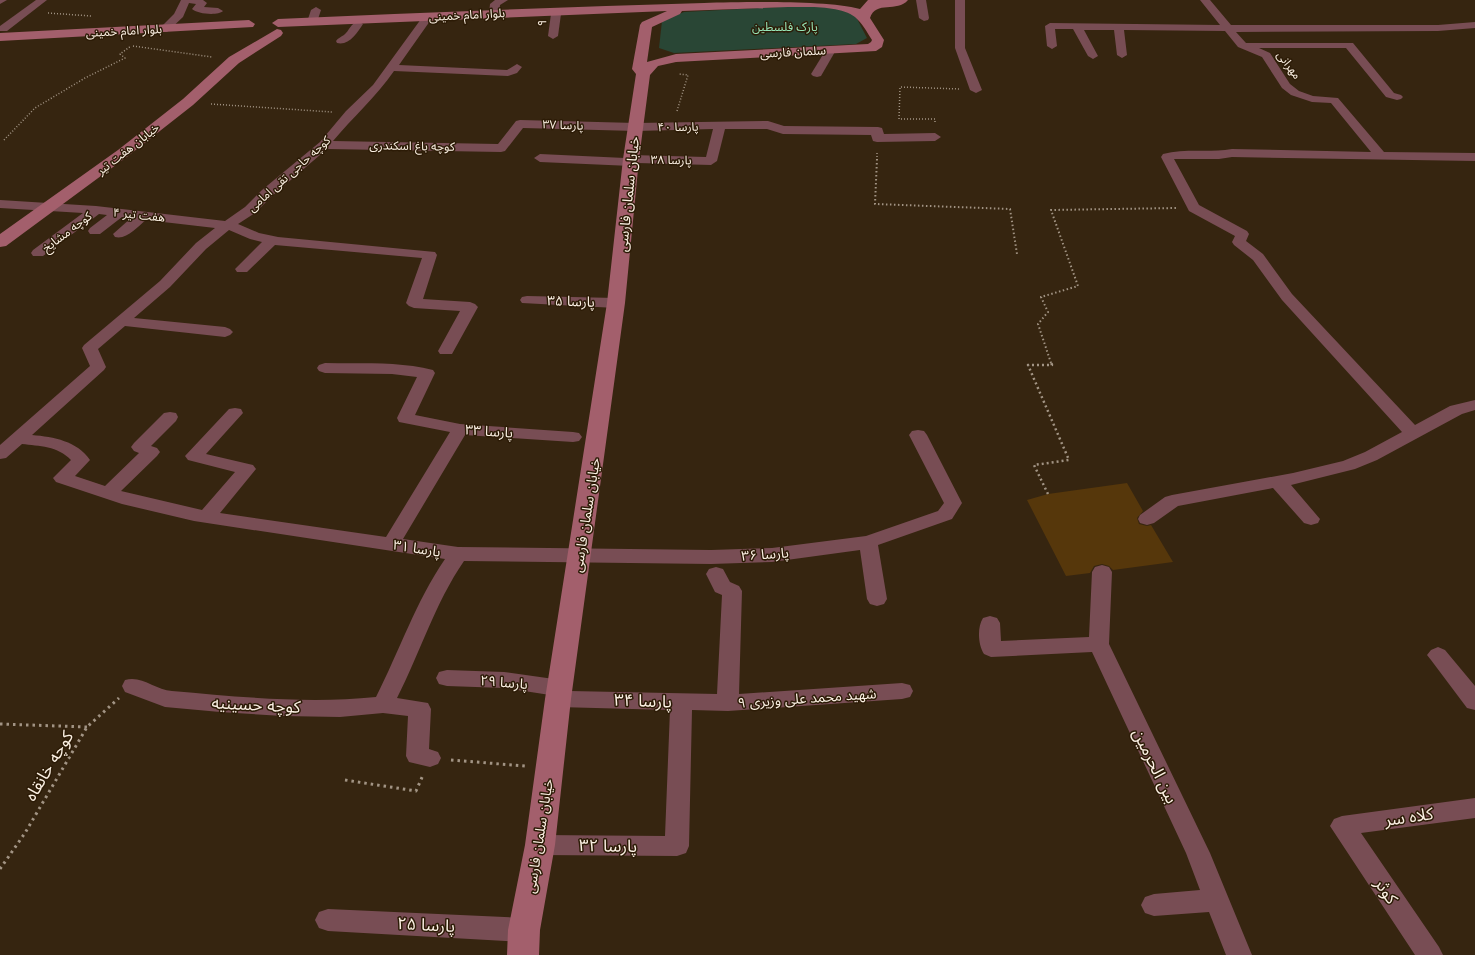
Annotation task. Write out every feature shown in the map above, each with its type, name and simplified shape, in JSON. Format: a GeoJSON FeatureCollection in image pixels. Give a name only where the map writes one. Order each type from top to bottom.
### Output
{"type":"FeatureCollection","features":[{"type":"Feature","properties":{"kind":"main road"},"geometry":{"type":"LineString","coordinates":[[856,0],[865,14]]}},
{"type":"Feature","properties":{"kind":"main road"},"geometry":{"type":"LineString","coordinates":[[865,14],[872,3],[902,0]]}},
{"type":"Feature","properties":{"kind":"main road"},"geometry":{"type":"LineString","coordinates":[[646,25],[668,14],[685,9],[794,1],[834,5],[865,14]]}},
{"type":"Feature","properties":{"kind":"main road","name":"بلوار امام خمینی"},"geometry":{"type":"LineString","coordinates":[[280,28],[312,22],[556,10],[656,8],[685,9]]}},
{"type":"Feature","properties":{"kind":"main road","name":"بلوار امام خمینی"},"geometry":{"type":"LineString","coordinates":[[280,28],[425,20],[556,10],[609,12],[630,15],[636,17],[646,25]]}},
{"type":"Feature","properties":{"kind":"main road","name":"سلمان فارسی"},"geometry":{"type":"LineString","coordinates":[[676,58],[871,48],[877,44],[878,40],[865,14]]}},
{"type":"Feature","properties":{"kind":"main road","name":"خیابان سلمان فارسی"},"geometry":{"type":"LineString","coordinates":[[523,955],[524,930],[540,845],[559,693],[616,303],[631,161],[643,74],[639,69],[646,25]]}},
{"type":"Feature","properties":{"kind":"main road"},"geometry":{"type":"LineString","coordinates":[[251,31],[280,28]]}},
{"type":"Feature","properties":{"kind":"main road","name":"خیابان هفت تیر"},"geometry":{"type":"LineString","coordinates":[[0,242],[123,153],[188,102],[234,60],[251,31],[280,28]]}},
{"type":"Feature","properties":{"kind":"main road","name":"بلوار امام خمینی"},"geometry":{"type":"LineString","coordinates":[[1,36],[163,30],[251,31]]}},
{"type":"Feature","properties":{"kind":"main road","name":"بلوار امام خمینی"},"geometry":{"type":"LineString","coordinates":[[1,36],[251,31]]}},
{"type":"Feature","properties":{"kind":"main road"},"geometry":{"type":"LineString","coordinates":[[643,42],[651,52],[676,58]]}},
{"type":"Feature","properties":{"kind":"main road"},"geometry":{"type":"LineString","coordinates":[[643,74],[653,63],[676,58]]}},
{"type":"Feature","properties":{"kind":"street"},"geometry":{"type":"LineString","coordinates":[[1,36],[42,0]]}},
{"type":"Feature","properties":{"kind":"street"},"geometry":{"type":"LineString","coordinates":[[163,30],[177,17],[186,0],[202,3],[197,9],[218,11]]}},
{"type":"Feature","properties":{"kind":"street"},"geometry":{"type":"LineString","coordinates":[[921,0],[924,18]]}},
{"type":"Feature","properties":{"kind":"street"},"geometry":{"type":"LineString","coordinates":[[960,0],[960,48],[976,90]]}},
{"type":"Feature","properties":{"kind":"street"},"geometry":{"type":"LineString","coordinates":[[1205,0],[1229,27],[1242,45],[1349,45],[1390,95],[1397,97]]}},
{"type":"Feature","properties":{"kind":"street"},"geometry":{"type":"LineString","coordinates":[[494,14],[495,4],[503,1]]}},
{"type":"Feature","properties":{"kind":"street"},"geometry":{"type":"LineString","coordinates":[[312,22],[316,10]]}},
{"type":"Feature","properties":{"kind":"street","name":"۹"},"geometry":{"type":"LineString","coordinates":[[553,36],[556,10]]}},
{"type":"Feature","properties":{"kind":"street"},"geometry":{"type":"LineString","coordinates":[[177,17],[197,20]]}},
{"type":"Feature","properties":{"kind":"street","name":"کوچه حاجی تقی امامی"},"geometry":{"type":"LineString","coordinates":[[18,438],[98,367],[90,348],[165,284],[201,246],[250,210],[267,193],[324,145],[350,113],[377,87],[425,20]]}},
{"type":"Feature","properties":{"kind":"street"},"geometry":{"type":"LineString","coordinates":[[341,41],[348,37],[358,24]]}},
{"type":"Feature","properties":{"kind":"street"},"geometry":{"type":"LineString","coordinates":[[1052,46],[1050,26],[1229,27],[1281,29],[1438,28],[1475,25]]}},
{"type":"Feature","properties":{"kind":"street"},"geometry":{"type":"LineString","coordinates":[[1077,27],[1093,56]]}},
{"type":"Feature","properties":{"kind":"street"},"geometry":{"type":"LineString","coordinates":[[1119,27],[1122,55]]}},
{"type":"Feature","properties":{"kind":"street","name":"مهرانی"},"geometry":{"type":"LineString","coordinates":[[1242,45],[1266,55],[1286,86],[1295,93],[1312,99],[1334,100],[1380,154]]}},
{"type":"Feature","properties":{"kind":"street"},"geometry":{"type":"LineString","coordinates":[[817,74],[831,50]]}},
{"type":"Feature","properties":{"kind":"street"},"geometry":{"type":"LineString","coordinates":[[392,68],[508,73],[517,67]]}},
{"type":"Feature","properties":{"kind":"street","name":"پارسا ۳۷"},"geometry":{"type":"LineString","coordinates":[[501,148],[520,124],[636,127]]}},
{"type":"Feature","properties":{"kind":"street","name":"پارسا ۴۰"},"geometry":{"type":"LineString","coordinates":[[636,127],[768,125],[784,130],[878,131],[877,138]]}},
{"type":"Feature","properties":{"kind":"street","name":"پارسا ۳۸"},"geometry":{"type":"LineString","coordinates":[[540,158],[631,161],[711,161],[720,126]]}},
{"type":"Feature","properties":{"kind":"street"},"geometry":{"type":"LineString","coordinates":[[877,138],[935,137]]}},
{"type":"Feature","properties":{"kind":"street","name":"کوچه باغ اسکندری"},"geometry":{"type":"LineString","coordinates":[[324,145],[501,148]]}},
{"type":"Feature","properties":{"kind":"street"},"geometry":{"type":"LineString","coordinates":[[1414,434],[1344,362],[1314,325],[1287,296],[1258,257],[1246,250],[1239,242],[1242,234],[1194,208],[1167,157],[1174,155],[1219,155],[1232,153],[1380,154],[1475,158]]}},
{"type":"Feature","properties":{"kind":"street","name":"هفت تیر ۴"},"geometry":{"type":"LineString","coordinates":[[0,204],[96,210],[143,215],[225,227],[272,240],[430,255],[414,303],[470,307],[446,351]]}},
{"type":"Feature","properties":{"kind":"street","name":"کوچه مشایخ"},"geometry":{"type":"LineString","coordinates":[[38,253],[96,210]]}},
{"type":"Feature","properties":{"kind":"street"},"geometry":{"type":"LineString","coordinates":[[95,231],[119,213]]}},
{"type":"Feature","properties":{"kind":"street"},"geometry":{"type":"LineString","coordinates":[[120,234],[143,215]]}},
{"type":"Feature","properties":{"kind":"street"},"geometry":{"type":"LineString","coordinates":[[242,269],[272,240]]}},
{"type":"Feature","properties":{"kind":"street","name":"پارسا ۳۵"},"geometry":{"type":"LineString","coordinates":[[527,300],[616,303]]}},
{"type":"Feature","properties":{"kind":"street"},"geometry":{"type":"LineString","coordinates":[[120,321],[225,332]]}},
{"type":"Feature","properties":{"kind":"street","name":"پارسا ۳۳"},"geometry":{"type":"LineString","coordinates":[[326,368],[392,369],[427,373],[406,418],[460,429],[573,437]]}},
{"type":"Feature","properties":{"kind":"street"},"geometry":{"type":"LineString","coordinates":[[1147,519],[1172,501],[1277,481],[1348,465],[1414,434],[1456,410],[1475,405]]}},
{"type":"Feature","properties":{"kind":"street"},"geometry":{"type":"LineString","coordinates":[[206,517],[247,469],[194,456],[235,413]]}},
{"type":"Feature","properties":{"kind":"street"},"geometry":{"type":"LineString","coordinates":[[109,493],[151,452],[140,447],[170,417]]}},
{"type":"Feature","properties":{"kind":"street"},"geometry":{"type":"LineString","coordinates":[[391,544],[460,429]]}},
{"type":"Feature","properties":{"kind":"street","name":"پارسا ۳۶"},"geometry":{"type":"LineString","coordinates":[[580,556],[772,555],[868,542],[944,515],[953,503],[918,435]]}},
{"type":"Feature","properties":{"kind":"street"},"geometry":{"type":"LineString","coordinates":[[0,454],[18,438]]}},
{"type":"Feature","properties":{"kind":"street","name":"پارسا ۳۱"},"geometry":{"type":"LineString","coordinates":[[18,438],[63,445],[74,452],[81,460],[62,478],[129,500],[206,517],[458,554],[580,556]]}},
{"type":"Feature","properties":{"kind":"street"},"geometry":{"type":"LineString","coordinates":[[1277,481],[1311,519]]}},
{"type":"Feature","properties":{"kind":"street"},"geometry":{"type":"LineString","coordinates":[[868,542],[877,599]]}},
{"type":"Feature","properties":{"kind":"street"},"geometry":{"type":"LineString","coordinates":[[383,705],[405,661],[439,582],[458,554]]}},
{"type":"Feature","properties":{"kind":"street","name":"بین الحرمین"},"geometry":{"type":"LineString","coordinates":[[1102,572],[1099,644],[1134,721],[1198,852],[1239,955]]}},
{"type":"Feature","properties":{"kind":"street","name":"شهید محمد علی وزیری ۹"},"geometry":{"type":"LineString","coordinates":[[716,574],[722,587],[732,591],[728,703],[902,691]]}},
{"type":"Feature","properties":{"kind":"street"},"geometry":{"type":"LineString","coordinates":[[990,623],[991,649],[1099,644]]}},
{"type":"Feature","properties":{"kind":"street"},"geometry":{"type":"LineString","coordinates":[[1438,655],[1475,702]]}},
{"type":"Feature","properties":{"kind":"street","name":"پارسا ۲۹"},"geometry":{"type":"LineString","coordinates":[[447,678],[504,680],[559,693]]}},
{"type":"Feature","properties":{"kind":"street","name":"کوچه حسینیه"},"geometry":{"type":"LineString","coordinates":[[133,686],[165,699],[220,704],[283,708],[340,709],[383,705],[420,709],[417,756],[430,758]]}},
{"type":"Feature","properties":{"kind":"street","name":"پارسا ۳۴"},"geometry":{"type":"LineString","coordinates":[[559,693],[681,702],[728,703]]}},
{"type":"Feature","properties":{"kind":"street","name":"پارسا ۳۲"},"geometry":{"type":"LineString","coordinates":[[540,845],[677,846],[681,702]]}},
{"type":"Feature","properties":{"kind":"street","name":"کلاه سر"},"geometry":{"type":"LineString","coordinates":[[1342,826],[1475,808]]}},
{"type":"Feature","properties":{"kind":"street","name":"کوثر"},"geometry":{"type":"LineString","coordinates":[[1342,826],[1430,955]]}},
{"type":"Feature","properties":{"kind":"street"},"geometry":{"type":"LineString","coordinates":[[1154,906],[1216,900]]}},
{"type":"Feature","properties":{"kind":"street","name":"پارسا ۲۵"},"geometry":{"type":"LineString","coordinates":[[328,920],[524,930]]}},
{"type":"Feature","properties":{"kind":"path"},"geometry":{"type":"LineString","coordinates":[[28,12],[96,16]]}},
{"type":"Feature","properties":{"kind":"path"},"geometry":{"type":"LineString","coordinates":[[126,45],[234,60]]}},
{"type":"Feature","properties":{"kind":"path"},"geometry":{"type":"LineString","coordinates":[[4,140],[35,108],[85,78],[125,58],[120,54],[133,46]]}},
{"type":"Feature","properties":{"kind":"path"},"geometry":{"type":"LineString","coordinates":[[672,127],[688,75],[673,74]]}},
{"type":"Feature","properties":{"kind":"path"},"geometry":{"type":"LineString","coordinates":[[935,137],[935,119],[899,119],[900,87],[976,90]]}},
{"type":"Feature","properties":{"kind":"path"},"geometry":{"type":"LineString","coordinates":[[188,102],[350,113]]}},
{"type":"Feature","properties":{"kind":"path"},"geometry":{"type":"LineString","coordinates":[[877,138],[875,204],[1010,209],[1017,254]]}},
{"type":"Feature","properties":{"kind":"path"},"geometry":{"type":"LineString","coordinates":[[1048,494],[1034,465],[1069,460],[1028,365],[1052,365],[1038,324],[1048,312],[1041,297],[1078,286],[1051,210],[1194,208]]}},
{"type":"Feature","properties":{"kind":"path","name":"کوچه خانقاه"},"geometry":{"type":"LineString","coordinates":[[0,869],[25,833],[87,727],[133,686]]}},
{"type":"Feature","properties":{"kind":"path"},"geometry":{"type":"LineString","coordinates":[[0,724],[87,727]]}},
{"type":"Feature","properties":{"kind":"green space","name":"پارک فلسطین"},"geometry":{"type":"Polygon","coordinates":[[[798,6],[834,7],[853,11],[867,38],[856,44],[674,53],[659,48],[662,21],[684,12],[798,6]]]}},
{"type":"Feature","properties":{"kind":"building"},"geometry":{"type":"Polygon","coordinates":[[[1127,483],[1143,511],[1137,518],[1139,524],[1147,526],[1151,525],[1173,562],[1113,570],[1109,566],[1102,564],[1094,566],[1090,573],[1066,576],[1027,500],[1048,494],[1127,483]]]}}]}
